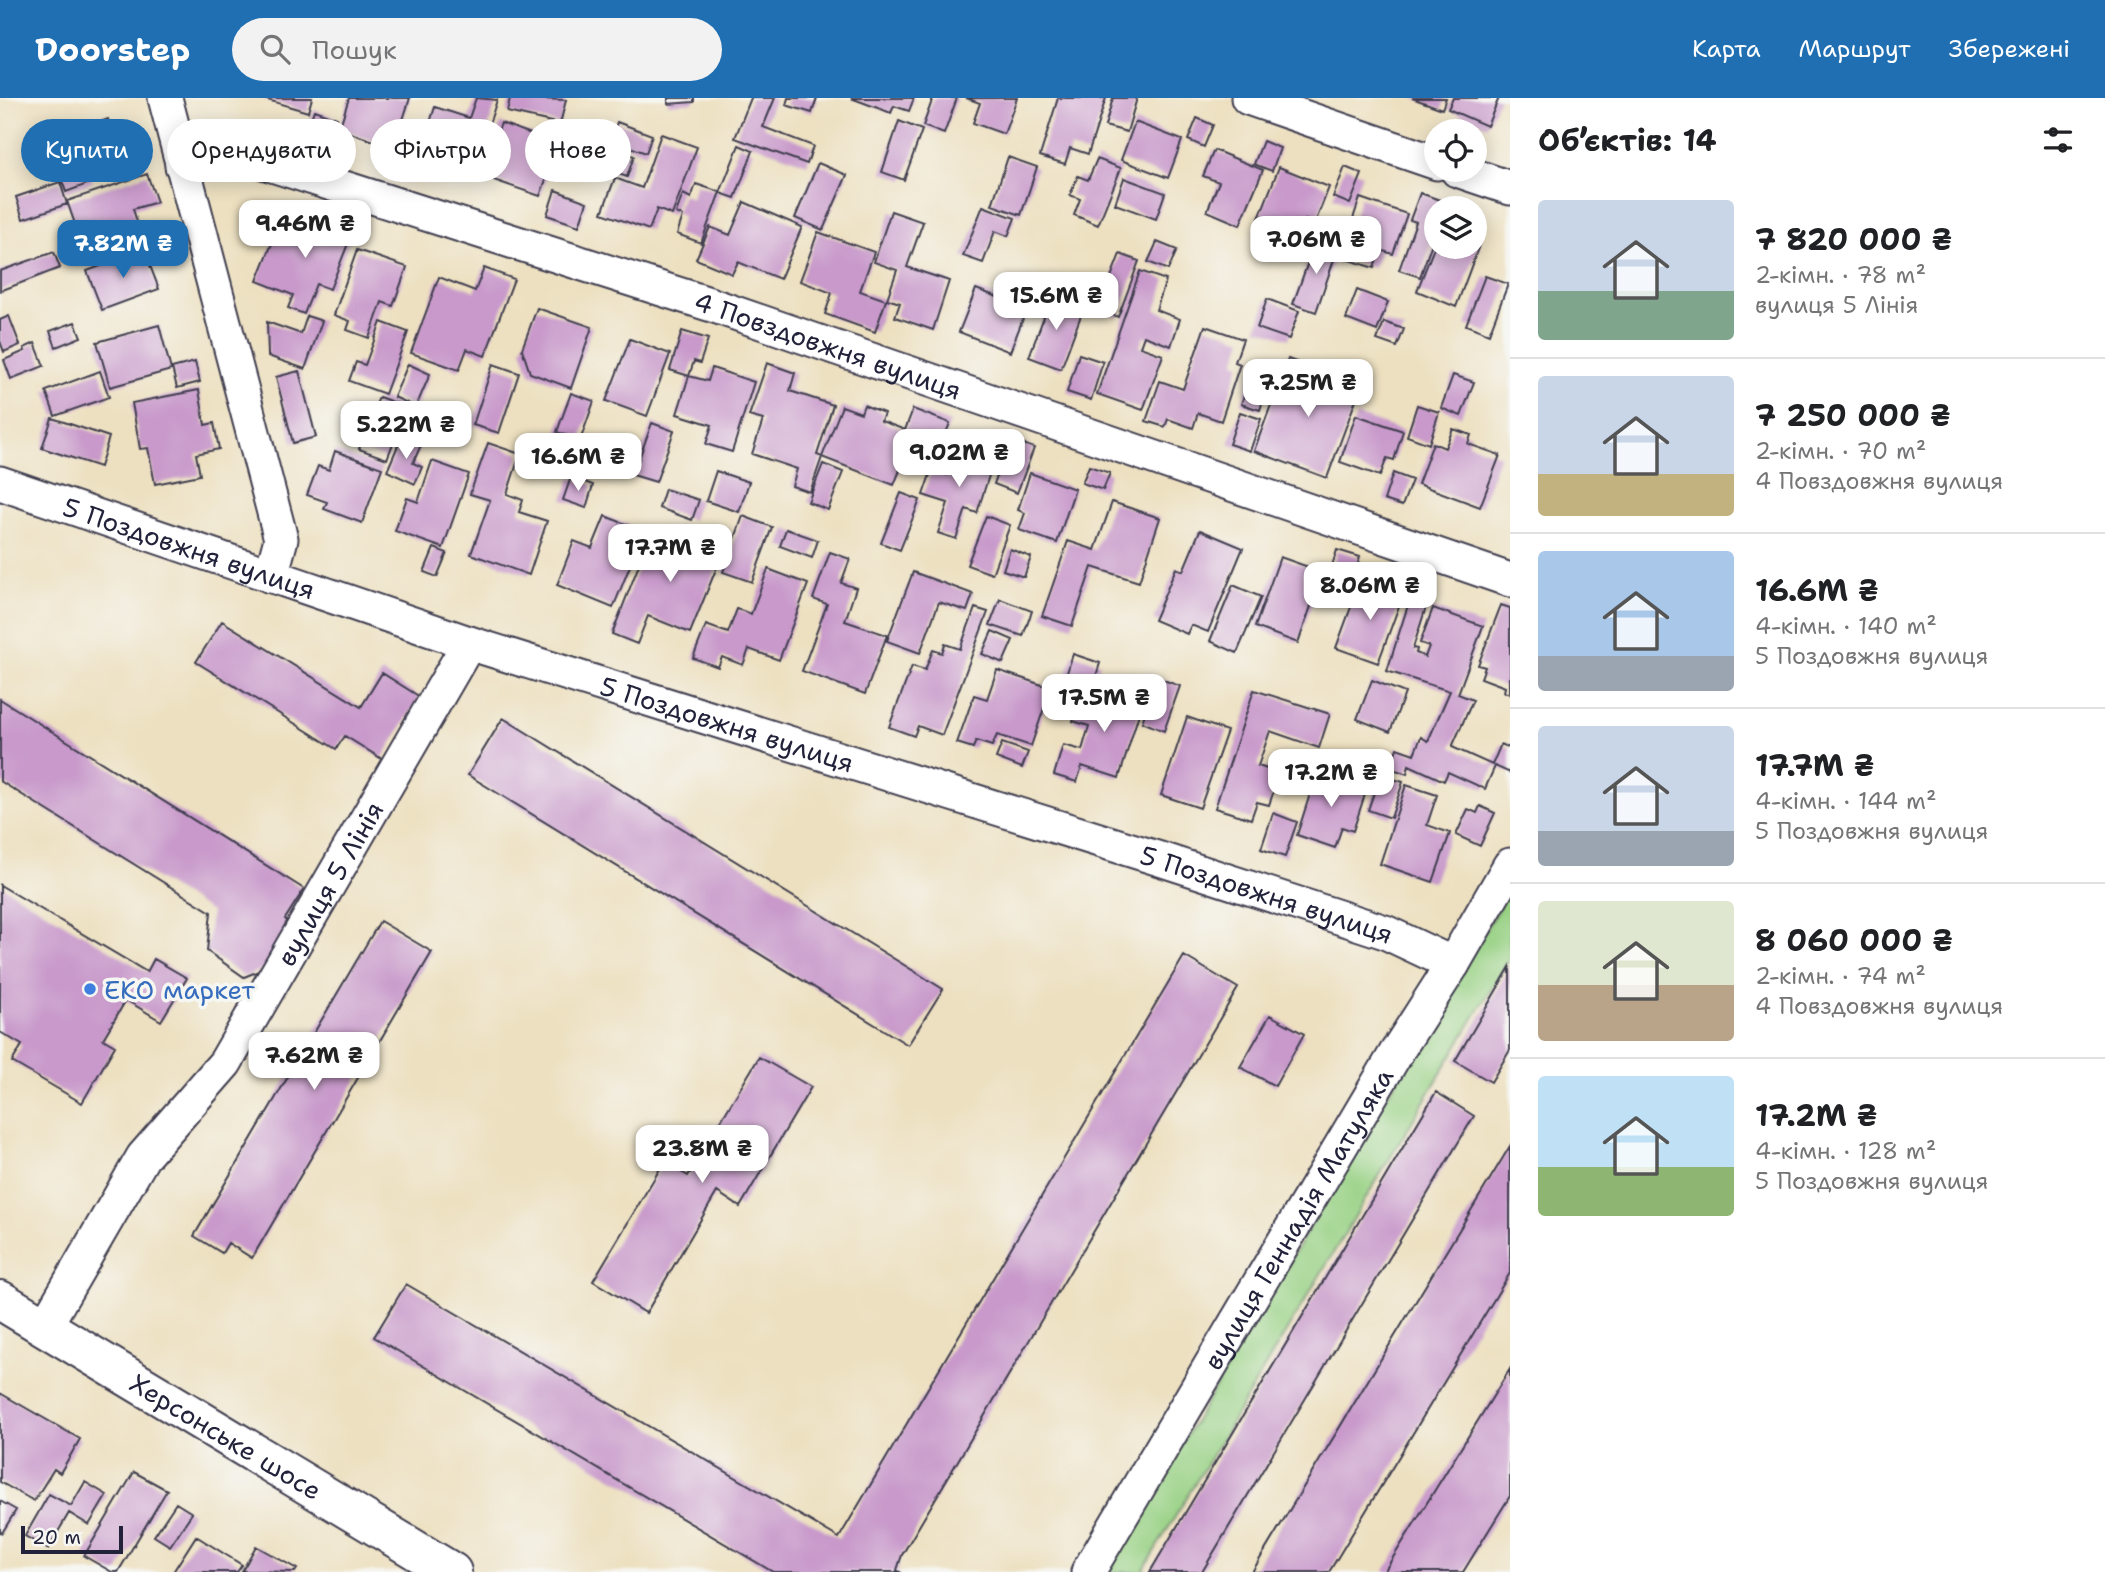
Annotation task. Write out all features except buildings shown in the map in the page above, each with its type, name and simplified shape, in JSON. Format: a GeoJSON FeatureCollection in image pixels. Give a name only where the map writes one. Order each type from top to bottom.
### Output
{"type":"FeatureCollection","features":[{"type":"Feature","properties":{"kind":"main road","name":"Херсонське шосе"},"geometry":{"type":"LineString","coordinates":[[0,1300],[452,1572]]}},
{"type":"Feature","properties":{"kind":"street"},"geometry":{"type":"LineString","coordinates":[[165,98],[170,119]]}},
{"type":"Feature","properties":{"kind":"street"},"geometry":{"type":"LineString","coordinates":[[1248,98],[1424,159]]}},
{"type":"Feature","properties":{"kind":"street"},"geometry":{"type":"LineString","coordinates":[[1487,180],[1510,188]]}},
{"type":"Feature","properties":{"kind":"street"},"geometry":{"type":"LineString","coordinates":[[186,182],[281,539],[271,576]]}},
{"type":"Feature","properties":{"kind":"street","name":"4 Повздовжня вулиця"},"geometry":{"type":"LineString","coordinates":[[326,182],[709,304],[1510,580]]}},
{"type":"Feature","properties":{"kind":"street","name":"5 Поздовжня вулиця"},"geometry":{"type":"LineString","coordinates":[[0,483],[469,643],[1385,932],[1453,964]]}},
{"type":"Feature","properties":{"kind":"street","name":"вулиця 5 Лінія"},"geometry":{"type":"LineString","coordinates":[[45,1326],[143,1157],[225,1063],[469,643]]}},
{"type":"Feature","properties":{"kind":"street","name":"вулиця Геннадія Матуляка"},"geometry":{"type":"LineString","coordinates":[[1088,1572],[1510,865]]}},
{"type":"Feature","properties":{"kind":"green space"},"geometry":{"type":"Polygon","coordinates":[[[1510,888],[1510,958],[1142,1572],[1106,1572],[1510,888]]]}},
{"type":"Feature","properties":{"kind":"place","name":"ЕКО маркет"},"geometry":{"type":"Point","coordinates":[90,989]}}]}
